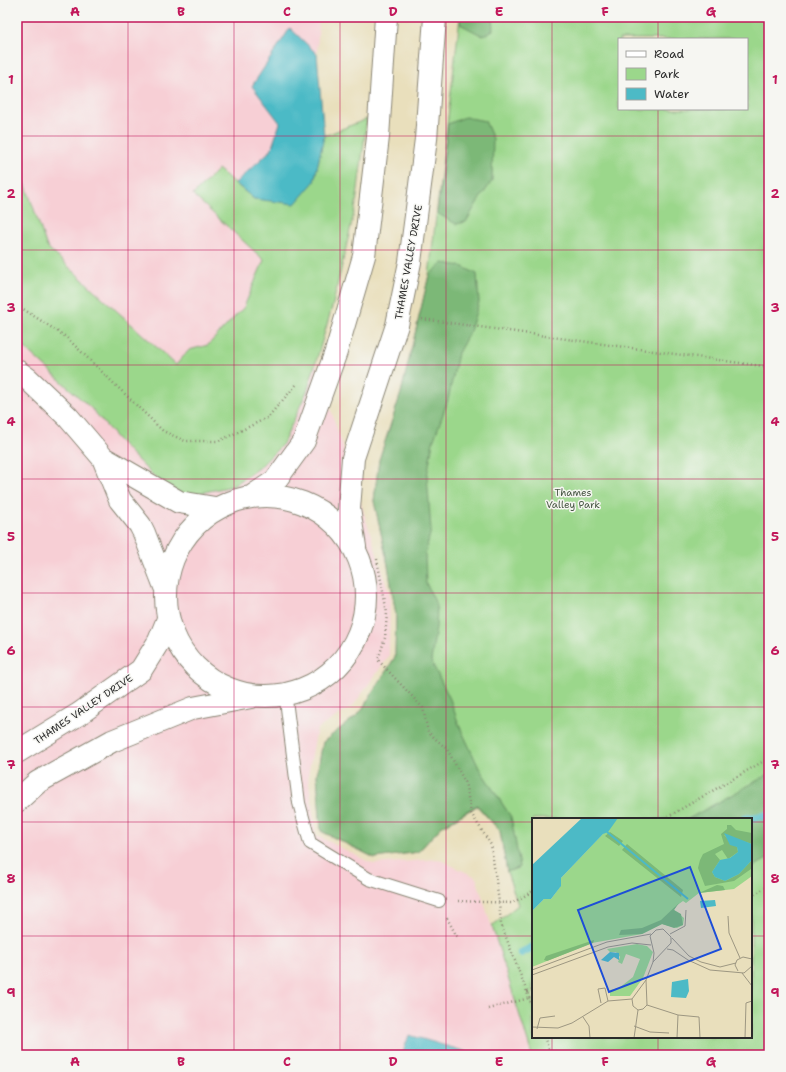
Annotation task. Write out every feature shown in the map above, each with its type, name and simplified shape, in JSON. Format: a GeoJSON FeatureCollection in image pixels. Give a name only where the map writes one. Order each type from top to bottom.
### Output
{"type":"FeatureCollection","features":[{"type":"Feature","properties":{"kind":"street"},"geometry":{"type":"LineString","coordinates":[[165,587],[174,553],[186,534],[216,508],[254,495],[275,481],[304,441],[336,352],[364,256],[378,137],[386,17]]}},
{"type":"Feature","properties":{"kind":"street","name":"THAMES VALLEY DRIVE"},"geometry":{"type":"LineString","coordinates":[[258,696],[302,689],[326,676],[349,652],[364,617],[366,588],[355,548],[349,508],[353,458],[397,326],[410,262],[426,139],[435,17]]}},
{"type":"Feature","properties":{"kind":"street"},"geometry":{"type":"LineString","coordinates":[[17,370],[68,417],[103,458],[120,500],[140,525],[144,533],[165,587],[168,619],[180,649],[202,674],[224,688],[258,696]]}},
{"type":"Feature","properties":{"kind":"street"},"geometry":{"type":"LineString","coordinates":[[103,458],[179,502],[216,508]]}},
{"type":"Feature","properties":{"kind":"street"},"geometry":{"type":"LineString","coordinates":[[254,495],[285,496],[330,517],[355,548]]}},
{"type":"Feature","properties":{"kind":"street","name":"THAMES VALLEY DRIVE"},"geometry":{"type":"LineString","coordinates":[[17,752],[79,714],[140,670],[159,641],[168,619]]}},
{"type":"Feature","properties":{"kind":"street"},"geometry":{"type":"LineString","coordinates":[[17,801],[38,782],[112,741],[193,708],[258,696]]}},
{"type":"Feature","properties":{"kind":"lane"},"geometry":{"type":"LineString","coordinates":[[285,692],[299,803],[310,843],[369,879],[439,901]]}},
{"type":"Feature","properties":{"kind":"path"},"geometry":{"type":"LineString","coordinates":[[17,305],[66,337],[163,431],[184,441],[219,441],[267,418],[298,383]]}},
{"type":"Feature","properties":{"kind":"path"},"geometry":{"type":"LineString","coordinates":[[432,320],[769,367]]}},
{"type":"Feature","properties":{"kind":"path"},"geometry":{"type":"LineString","coordinates":[[376,557],[387,613],[385,638],[378,660],[423,708],[428,732],[448,749],[465,782],[471,813],[491,845],[501,924],[532,1006]]}},
{"type":"Feature","properties":{"kind":"path"},"geometry":{"type":"LineString","coordinates":[[666,818],[769,758]]}},
{"type":"Feature","properties":{"kind":"path"},"geometry":{"type":"LineString","coordinates":[[752,895],[769,886]]}},
{"type":"Feature","properties":{"kind":"path"},"geometry":{"type":"LineString","coordinates":[[457,937],[439,901],[512,903],[532,893]]}},
{"type":"Feature","properties":{"kind":"path"},"geometry":{"type":"LineString","coordinates":[[527,992],[532,990]]}},
{"type":"Feature","properties":{"kind":"path"},"geometry":{"type":"LineString","coordinates":[[488,1009],[529,998]]}},
{"type":"Feature","properties":{"kind":"path"},"geometry":{"type":"LineString","coordinates":[[544,1038],[551,1055]]}},
{"type":"Feature","properties":{"kind":"shaded area"},"geometry":{"type":"Polygon","coordinates":[[[17,17],[319,17],[303,322],[390,595],[389,656],[353,706],[317,729],[308,775],[316,835],[373,864],[438,859],[476,877],[532,1055],[17,1055],[17,17]]]}},
{"type":"Feature","properties":{"kind":"green space","name":"Thames Valley Park"},"geometry":{"type":"Polygon","coordinates":[[[460,17],[769,17],[769,1055],[532,1055],[492,926],[518,905],[507,872],[500,831],[477,806],[441,827],[418,852],[375,858],[321,831],[317,774],[323,742],[361,711],[395,657],[396,615],[388,565],[374,501],[379,460],[401,393],[429,275],[460,17]]]}},
{"type":"Feature","properties":{"kind":"green space"},"geometry":{"type":"Polygon","coordinates":[[[460,17],[492,17],[493,30],[483,36],[460,24],[460,17]]]}},
{"type":"Feature","properties":{"kind":"green space"},"geometry":{"type":"Polygon","coordinates":[[[465,117],[485,121],[493,139],[492,181],[466,222],[456,224],[437,213],[448,124],[465,117]]]}},
{"type":"Feature","properties":{"kind":"green space"},"geometry":{"type":"Polygon","coordinates":[[[367,119],[356,204],[333,304],[308,389],[283,444],[261,466],[233,486],[186,496],[160,483],[118,440],[93,410],[17,341],[17,160],[47,247],[176,365],[189,350],[208,345],[244,307],[264,260],[193,195],[218,169],[254,199],[314,182],[324,136],[367,119]]]}},
{"type":"Feature","properties":{"kind":"green space"},"geometry":{"type":"Polygon","coordinates":[[[443,263],[461,266],[477,274],[479,302],[470,331],[458,353],[448,400],[433,442],[427,476],[431,530],[425,554],[426,583],[437,606],[436,627],[431,661],[450,699],[459,725],[479,768],[511,817],[520,867],[507,872],[500,831],[477,805],[441,827],[418,852],[375,858],[321,831],[317,774],[323,742],[361,711],[395,657],[396,615],[388,565],[374,501],[379,460],[401,393],[429,275],[443,263]]]}},
{"type":"Feature","properties":{"kind":"green space"},"geometry":{"type":"Polygon","coordinates":[[[769,774],[769,858],[752,867],[752,818],[690,818],[769,774]]]}},
{"type":"Feature","properties":{"kind":"water"},"geometry":{"type":"Polygon","coordinates":[[[290,28],[317,54],[324,136],[314,182],[295,204],[254,199],[235,183],[271,150],[280,123],[252,86],[290,28]]]}},
{"type":"Feature","properties":{"kind":"water"},"geometry":{"type":"Polygon","coordinates":[[[409,1035],[467,1052],[466,1055],[402,1055],[409,1035]]]}},
{"type":"Feature","properties":{"kind":"waterway"},"geometry":{"type":"LineString","coordinates":[[751,818],[769,815]]}},
{"type":"Feature","properties":{"kind":"waterway"},"geometry":{"type":"LineString","coordinates":[[521,953],[532,948]]}}]}
